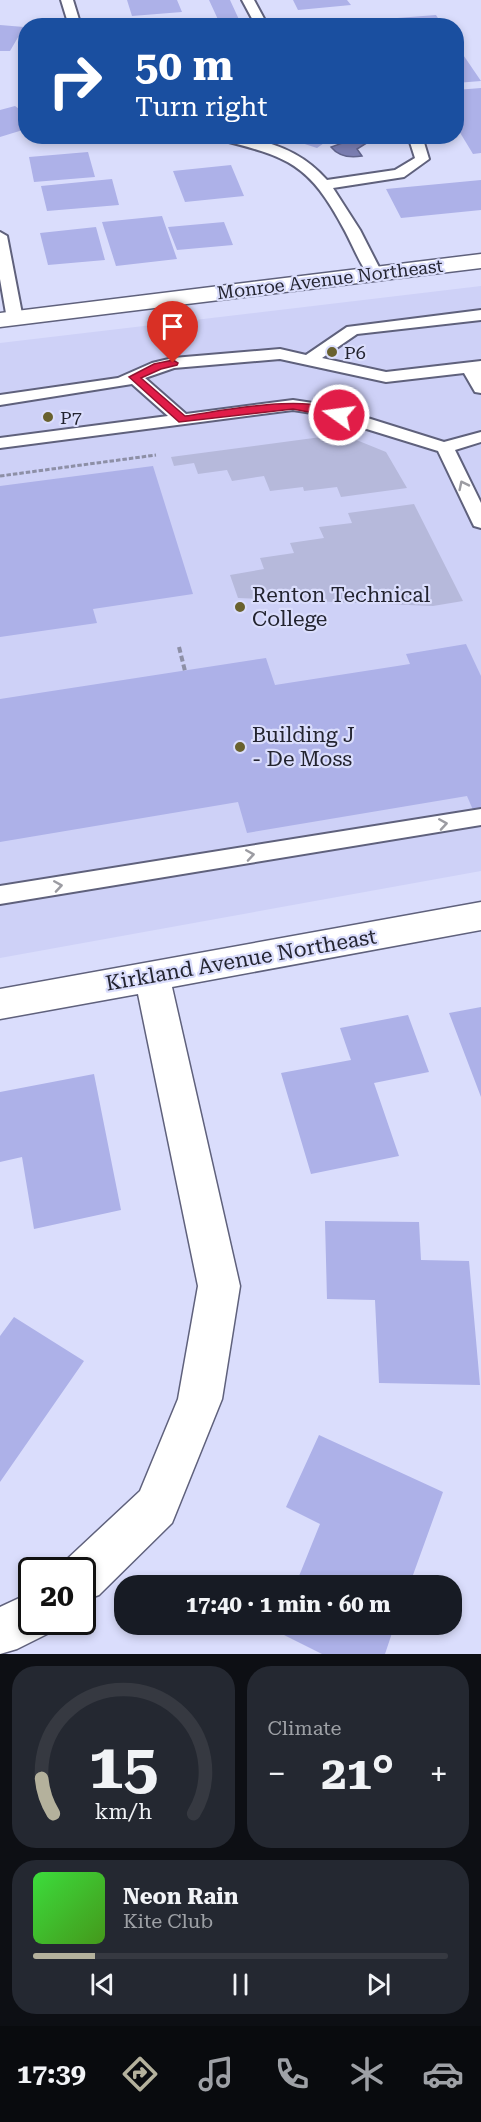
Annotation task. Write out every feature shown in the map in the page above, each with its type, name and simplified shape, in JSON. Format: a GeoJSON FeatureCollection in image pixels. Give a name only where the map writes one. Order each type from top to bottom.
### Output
{"type":"FeatureCollection","features":[{"type":"Feature","properties":{"kind":"street","name":"Monroe Avenue Northeast"},"geometry":{"type":"LineString","coordinates":[[8,320],[481,261]]}},
{"type":"Feature","properties":{"kind":"street","name":"Kirkland Avenue Northeast"},"geometry":{"type":"LineString","coordinates":[[0,1004],[481,916]]}},
{"type":"Feature","properties":{"kind":"street"},"geometry":{"type":"LineString","coordinates":[[96,1565],[156,1507],[200,1399],[219,1286],[152,976]]}},
{"type":"Feature","properties":{"kind":"street"},"geometry":{"type":"LineString","coordinates":[[0,1632],[18,1623]]}},
{"type":"Feature","properties":{"kind":"lane"},"geometry":{"type":"LineString","coordinates":[[67,0],[73,18]]}},
{"type":"Feature","properties":{"kind":"lane"},"geometry":{"type":"LineString","coordinates":[[248,0],[258,18]]}},
{"type":"Feature","properties":{"kind":"lane"},"geometry":{"type":"LineString","coordinates":[[256,144],[269,147],[303,164],[323,184],[374,273]]}},
{"type":"Feature","properties":{"kind":"lane"},"geometry":{"type":"LineString","coordinates":[[323,184],[399,174],[422,159],[417,144]]}},
{"type":"Feature","properties":{"kind":"lane"},"geometry":{"type":"LineString","coordinates":[[0,236],[8,320]]}},
{"type":"Feature","properties":{"kind":"lane"},"geometry":{"type":"LineString","coordinates":[[309,360],[353,330],[481,315]]}},
{"type":"Feature","properties":{"kind":"lane"},"geometry":{"type":"LineString","coordinates":[[0,400],[122,382],[158,366],[173,363],[280,354],[386,377],[475,367],[481,387]]}},
{"type":"Feature","properties":{"kind":"lane"},"geometry":{"type":"LineString","coordinates":[[134,377],[182,419]]}},
{"type":"Feature","properties":{"kind":"lane"},"geometry":{"type":"LineString","coordinates":[[0,443],[293,405],[320,409],[445,448],[481,437]]}},
{"type":"Feature","properties":{"kind":"lane"},"geometry":{"type":"LineString","coordinates":[[445,448],[481,522]]}},
{"type":"Feature","properties":{"kind":"lane"},"geometry":{"type":"LineString","coordinates":[[0,895],[481,817]]}},
{"type":"Feature","properties":{"kind":"path"},"geometry":{"type":"LineString","coordinates":[[0,476],[156,455]]}},
{"type":"Feature","properties":{"kind":"path"},"geometry":{"type":"LineString","coordinates":[[179,647],[185,671]]}},
{"type":"Feature","properties":{"kind":"shaded area"},"geometry":{"type":"Polygon","coordinates":[[[340,144],[365,144],[357,149],[362,156],[353,157],[338,153],[331,147],[340,144]]]}},
{"type":"Feature","properties":{"kind":"shaded area","name":"Renton Technical College"},"geometry":{"type":"Polygon","coordinates":[[[481,286],[481,871],[0,958],[0,343],[481,286]]]}},
{"type":"Feature","properties":{"kind":"shaded area"},"geometry":{"type":"Polygon","coordinates":[[[336,435],[349,437],[386,452],[407,488],[341,497],[337,487],[304,491],[303,487],[270,491],[264,476],[232,481],[227,470],[198,474],[194,463],[174,466],[171,457],[336,435]]]}},
{"type":"Feature","properties":{"kind":"shaded area"},"geometry":{"type":"Polygon","coordinates":[[[414,504],[463,601],[433,606],[238,598],[230,575],[264,569],[260,558],[294,553],[290,543],[324,538],[319,527],[352,523],[348,513],[414,504]]]}},
{"type":"Feature","properties":{"kind":"building"},"geometry":{"type":"Polygon","coordinates":[[[127,0],[177,0],[182,12],[132,16],[127,0]]]}},
{"type":"Feature","properties":{"kind":"building"},"geometry":{"type":"Polygon","coordinates":[[[209,0],[230,0],[238,18],[217,18],[209,0]]]}},
{"type":"Feature","properties":{"kind":"building"},"geometry":{"type":"Polygon","coordinates":[[[293,0],[347,0],[351,5],[298,10],[293,0]]]}},
{"type":"Feature","properties":{"kind":"building"},"geometry":{"type":"Polygon","coordinates":[[[436,15],[438,18],[397,18],[436,15]]]}},
{"type":"Feature","properties":{"kind":"building"},"geometry":{"type":"Polygon","coordinates":[[[0,25],[18,26],[18,37],[10,51],[0,51],[0,25]]]}},
{"type":"Feature","properties":{"kind":"building"},"geometry":{"type":"Polygon","coordinates":[[[464,56],[481,81],[464,82],[464,56]]]}},
{"type":"Feature","properties":{"kind":"building"},"geometry":{"type":"Polygon","coordinates":[[[481,88],[481,153],[473,154],[464,139],[464,89],[481,88]]]}},
{"type":"Feature","properties":{"kind":"building"},"geometry":{"type":"Polygon","coordinates":[[[15,106],[18,108],[18,131],[0,137],[0,110],[15,106]]]}},
{"type":"Feature","properties":{"kind":"building"},"geometry":{"type":"Polygon","coordinates":[[[305,144],[323,144],[317,148],[305,144]]]}},
{"type":"Feature","properties":{"kind":"building"},"geometry":{"type":"Polygon","coordinates":[[[88,152],[95,177],[34,182],[29,157],[88,152]]]}},
{"type":"Feature","properties":{"kind":"building"},"geometry":{"type":"Polygon","coordinates":[[[231,165],[244,196],[185,202],[173,171],[231,165]]]}},
{"type":"Feature","properties":{"kind":"building"},"geometry":{"type":"Polygon","coordinates":[[[112,179],[119,205],[47,211],[41,186],[112,179]]]}},
{"type":"Feature","properties":{"kind":"building"},"geometry":{"type":"Polygon","coordinates":[[[481,180],[481,210],[401,218],[386,189],[481,180]]]}},
{"type":"Feature","properties":{"kind":"building"},"geometry":{"type":"Polygon","coordinates":[[[162,216],[177,259],[116,266],[102,222],[162,216]]]}},
{"type":"Feature","properties":{"kind":"building"},"geometry":{"type":"Polygon","coordinates":[[[224,222],[233,245],[177,250],[168,227],[224,222]]]}},
{"type":"Feature","properties":{"kind":"building"},"geometry":{"type":"Polygon","coordinates":[[[96,227],[105,260],[48,265],[40,233],[96,227]]]}},
{"type":"Feature","properties":{"kind":"building"},"geometry":{"type":"Polygon","coordinates":[[[153,466],[193,594],[93,609],[97,623],[0,637],[0,486],[153,466]]]}},
{"type":"Feature","properties":{"kind":"building","name":"Building J - De Moss"},"geometry":{"type":"Polygon","coordinates":[[[466,644],[481,676],[481,809],[473,810],[467,796],[247,833],[238,802],[0,842],[0,699],[266,658],[275,685],[410,664],[406,654],[466,644]]]}},
{"type":"Feature","properties":{"kind":"building"},"geometry":{"type":"Polygon","coordinates":[[[481,1007],[481,1097],[449,1013],[481,1007]]]}},
{"type":"Feature","properties":{"kind":"building"},"geometry":{"type":"Polygon","coordinates":[[[408,1015],[429,1072],[374,1083],[399,1156],[311,1174],[281,1073],[351,1060],[340,1028],[408,1015]]]}},
{"type":"Feature","properties":{"kind":"building"},"geometry":{"type":"Polygon","coordinates":[[[94,1074],[121,1210],[34,1229],[22,1157],[0,1162],[0,1092],[94,1074]]]}},
{"type":"Feature","properties":{"kind":"building"},"geometry":{"type":"Polygon","coordinates":[[[325,1221],[419,1222],[421,1260],[469,1261],[480,1385],[379,1383],[375,1300],[327,1299],[325,1221]]]}},
{"type":"Feature","properties":{"kind":"building"},"geometry":{"type":"Polygon","coordinates":[[[14,1317],[84,1361],[0,1482],[0,1336],[14,1317]]]}},
{"type":"Feature","properties":{"kind":"building"},"geometry":{"type":"Polygon","coordinates":[[[319,1435],[443,1492],[413,1575],[299,1575],[320,1524],[286,1507],[319,1435]]]}},
{"type":"Feature","properties":{"kind":"building"},"geometry":{"type":"Polygon","coordinates":[[[284,1635],[391,1635],[385,1654],[322,1654],[284,1635]]]}},
{"type":"Feature","properties":{"kind":"place","name":"P6"},"geometry":{"type":"Point","coordinates":[332,352]}},
{"type":"Feature","properties":{"kind":"place","name":"P7"},"geometry":{"type":"Point","coordinates":[48,417]}},
{"type":"Feature","properties":{"kind":"place","name":"Renton Technical College"},"geometry":{"type":"Point","coordinates":[240,607]}},
{"type":"Feature","properties":{"kind":"place","name":"Building J - De Moss"},"geometry":{"type":"Point","coordinates":[240,747]}},
{"type":"Feature","properties":{"kind":"route"},"geometry":{"type":"LineString","coordinates":[[173,363],[158,366],[134,377],[182,419],[293,405],[320,409],[339,415]]}}]}
